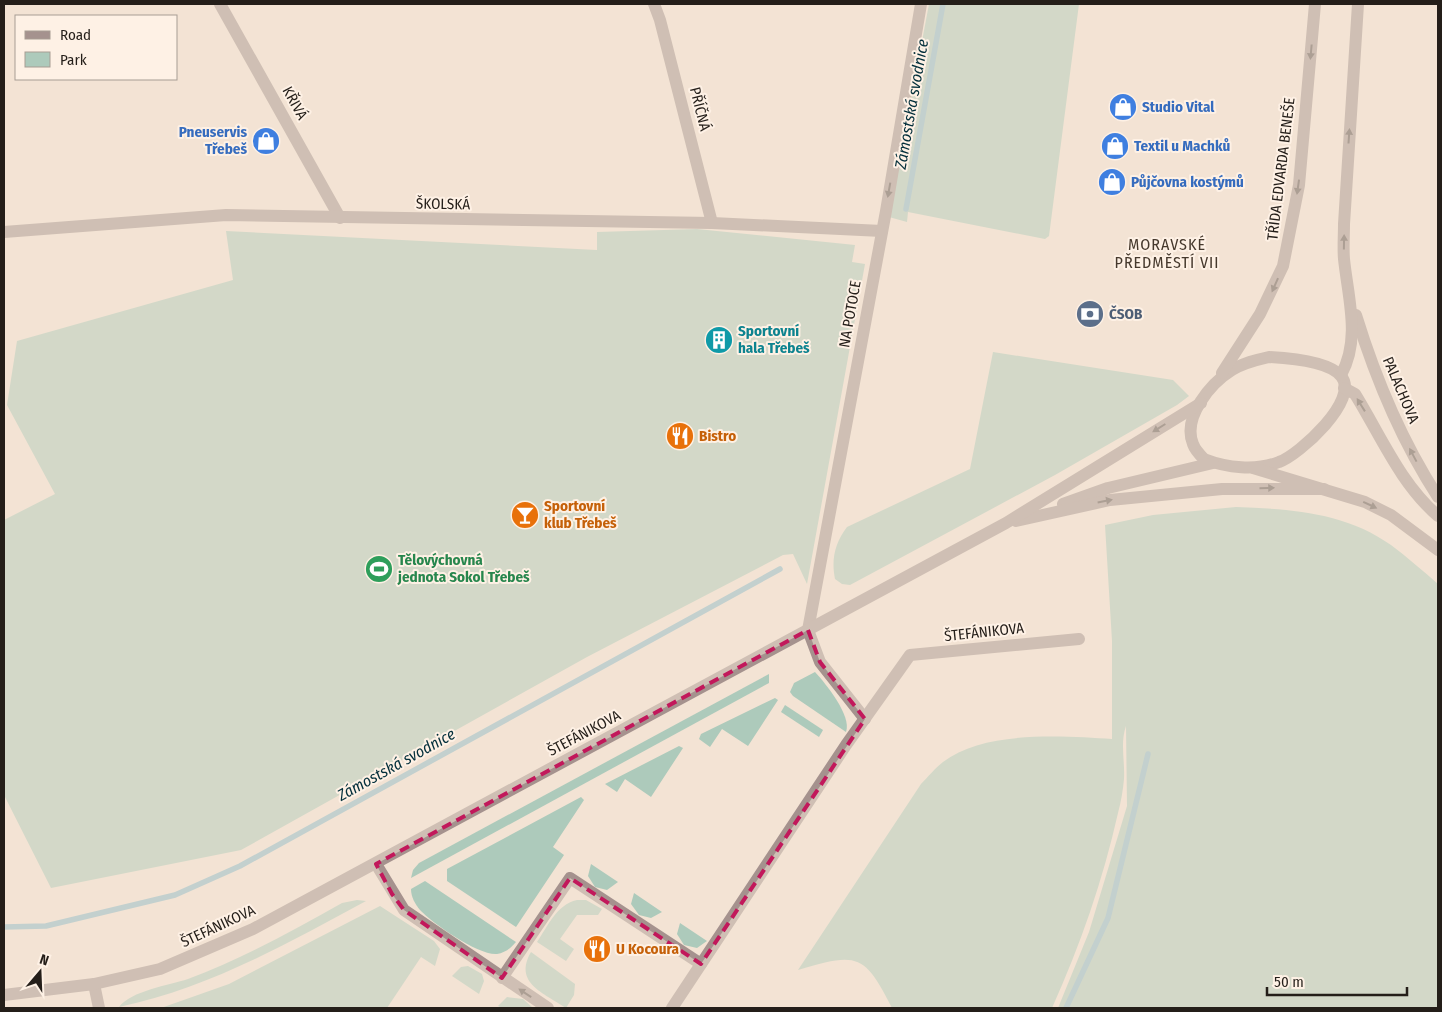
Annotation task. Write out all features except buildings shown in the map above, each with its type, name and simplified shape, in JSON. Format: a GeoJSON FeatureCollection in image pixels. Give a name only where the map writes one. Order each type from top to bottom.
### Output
{"type":"FeatureCollection","features":[{"type":"Feature","properties":{"kind":"street","name":"KŘIVÁ"},"geometry":{"type":"LineString","coordinates":[[220,4],[340,218]]}},
{"type":"Feature","properties":{"kind":"street","name":"PŘÍČNÁ"},"geometry":{"type":"LineString","coordinates":[[654,4],[660,20],[712,223]]}},
{"type":"Feature","properties":{"kind":"street","name":"NA POTOCE"},"geometry":{"type":"LineString","coordinates":[[808,630],[882,231],[921,4]]}},
{"type":"Feature","properties":{"kind":"street","name":"TŘÍDA EDVARDA BENEŠE"},"geometry":{"type":"LineString","coordinates":[[1218,380],[1260,314],[1283,266],[1299,185],[1315,4]]}},
{"type":"Feature","properties":{"kind":"street"},"geometry":{"type":"LineString","coordinates":[[1340,375],[1348,358],[1352,336],[1343,257],[1358,4]]}},
{"type":"Feature","properties":{"kind":"street","name":"ŠKOLSKÁ"},"geometry":{"type":"LineString","coordinates":[[4,232],[226,215],[712,223],[882,231]]}},
{"type":"Feature","properties":{"kind":"street","name":"PALACHOVA"},"geometry":{"type":"LineString","coordinates":[[1348,290],[1380,384],[1397,425],[1438,496]]}},
{"type":"Feature","properties":{"kind":"street"},"geometry":{"type":"LineString","coordinates":[[1269,357],[1292,358],[1340,375],[1344,381],[1344,388],[1339,405],[1333,414],[1316,437],[1298,452],[1279,462],[1250,467],[1236,467],[1213,463],[1204,460],[1192,442],[1190,428],[1201,403],[1218,380],[1246,363],[1269,357]]}},
{"type":"Feature","properties":{"kind":"street"},"geometry":{"type":"LineString","coordinates":[[1344,388],[1355,394],[1390,457],[1415,493],[1438,516]]}},
{"type":"Feature","properties":{"kind":"street","name":"ŠTEFÁNIKOVA"},"geometry":{"type":"LineString","coordinates":[[4,995],[94,984],[160,969],[253,929],[1006,524],[1201,403]]}},
{"type":"Feature","properties":{"kind":"street","name":"ŠTEFÁNIKOVA"},"geometry":{"type":"LineString","coordinates":[[1006,524],[1108,488],[1213,463]]}},
{"type":"Feature","properties":{"kind":"street"},"geometry":{"type":"LineString","coordinates":[[1250,467],[1365,502],[1391,515],[1438,550]]}},
{"type":"Feature","properties":{"kind":"street"},"geometry":{"type":"LineString","coordinates":[[1006,524],[1110,500],[1222,489],[1324,489]]}},
{"type":"Feature","properties":{"kind":"street"},"geometry":{"type":"LineString","coordinates":[[808,630],[820,662],[864,719]]}},
{"type":"Feature","properties":{"kind":"street","name":"ŠTEFÁNIKOVA"},"geometry":{"type":"LineString","coordinates":[[672,1008],[864,719],[910,656],[1079,639]]}},
{"type":"Feature","properties":{"kind":"street"},"geometry":{"type":"LineString","coordinates":[[376,864],[404,910],[548,1008]]}},
{"type":"Feature","properties":{"kind":"street"},"geometry":{"type":"LineString","coordinates":[[502,978],[570,878],[701,964]]}},
{"type":"Feature","properties":{"kind":"street"},"geometry":{"type":"LineString","coordinates":[[94,984],[99,1008]]}},
{"type":"Feature","properties":{"kind":"highlighted area"},"geometry":{"type":"Polygon","coordinates":[[[808,630],[820,662],[865,719],[701,964],[570,878],[502,978],[404,910],[392,894],[376,864],[808,630]]]}},
{"type":"Feature","properties":{"kind":"green space"},"geometry":{"type":"Polygon","coordinates":[[[929,4],[1079,4],[1049,236],[1045,239],[908,212],[907,222],[889,217],[929,4]]]}},
{"type":"Feature","properties":{"kind":"green space","name":"Tělovýchovná jednota Sokol Třebeš"},"geometry":{"type":"Polygon","coordinates":[[[697,229],[855,245],[852,262],[865,264],[807,584],[793,554],[783,555],[587,657],[241,850],[51,888],[4,795],[4,520],[55,494],[7,405],[17,341],[233,280],[226,231],[597,250],[597,232],[697,229]]]}},
{"type":"Feature","properties":{"kind":"green space"},"geometry":{"type":"Polygon","coordinates":[[[993,352],[1173,380],[1189,396],[1177,405],[1055,475],[850,585],[842,584],[835,579],[834,558],[837,545],[847,527],[970,469],[993,352]]]}},
{"type":"Feature","properties":{"kind":"green space"},"geometry":{"type":"Polygon","coordinates":[[[1236,507],[1297,511],[1316,514],[1355,525],[1391,545],[1438,584],[1438,1008],[1058,1008],[1089,932],[1127,806],[1126,726],[1123,739],[1123,787],[1112,838],[1090,912],[1052,1008],[892,1008],[874,976],[865,967],[856,962],[846,960],[833,961],[798,970],[921,784],[943,762],[960,752],[980,744],[1002,740],[1025,737],[1112,739],[1112,641],[1105,525],[1153,515],[1236,507]]]}},
{"type":"Feature","properties":{"kind":"green space"},"geometry":{"type":"Polygon","coordinates":[[[815,672],[842,709],[847,725],[846,732],[793,696],[790,692],[794,683],[815,672]]]}},
{"type":"Feature","properties":{"kind":"green space"},"geometry":{"type":"Polygon","coordinates":[[[769,674],[769,683],[411,878],[413,870],[419,863],[769,674]]]}},
{"type":"Feature","properties":{"kind":"green space"},"geometry":{"type":"Polygon","coordinates":[[[775,698],[778,700],[748,746],[722,729],[710,747],[699,739],[701,734],[775,698]]]}},
{"type":"Feature","properties":{"kind":"green space"},"geometry":{"type":"Polygon","coordinates":[[[785,705],[823,730],[819,737],[781,712],[785,705]]]}},
{"type":"Feature","properties":{"kind":"green space"},"geometry":{"type":"Polygon","coordinates":[[[679,746],[683,748],[651,797],[625,779],[617,792],[605,784],[679,746]]]}},
{"type":"Feature","properties":{"kind":"green space"},"geometry":{"type":"Polygon","coordinates":[[[581,797],[584,800],[553,847],[564,855],[516,927],[447,881],[447,869],[581,797]]]}},
{"type":"Feature","properties":{"kind":"green space"},"geometry":{"type":"Polygon","coordinates":[[[591,864],[618,882],[607,890],[595,887],[588,876],[591,864]]]}},
{"type":"Feature","properties":{"kind":"green space"},"geometry":{"type":"Polygon","coordinates":[[[425,881],[516,942],[503,953],[489,953],[479,950],[445,930],[420,910],[415,903],[411,889],[425,881]]]}},
{"type":"Feature","properties":{"kind":"green space"},"geometry":{"type":"Polygon","coordinates":[[[634,893],[662,912],[651,918],[639,915],[631,904],[634,893]]]}},
{"type":"Feature","properties":{"kind":"green space"},"geometry":{"type":"Polygon","coordinates":[[[357,900],[366,901],[246,963],[184,988],[152,999],[119,1007],[125,1001],[141,993],[188,979],[228,963],[342,903],[357,900]]]}},
{"type":"Feature","properties":{"kind":"green space"},"geometry":{"type":"Polygon","coordinates":[[[577,900],[586,900],[602,909],[598,915],[577,915],[560,939],[574,949],[566,961],[537,942],[558,911],[563,906],[577,900]]]}},
{"type":"Feature","properties":{"kind":"green space"},"geometry":{"type":"Polygon","coordinates":[[[380,906],[434,941],[440,949],[435,966],[421,957],[387,1008],[161,1008],[229,984],[380,906]]]}},
{"type":"Feature","properties":{"kind":"green space"},"geometry":{"type":"Polygon","coordinates":[[[680,923],[707,941],[697,948],[684,945],[677,934],[680,923]]]}},
{"type":"Feature","properties":{"kind":"green space"},"geometry":{"type":"Polygon","coordinates":[[[531,952],[575,984],[574,995],[566,1008],[541,992],[528,979],[526,963],[531,952]]]}},
{"type":"Feature","properties":{"kind":"green space"},"geometry":{"type":"Polygon","coordinates":[[[468,966],[482,974],[484,981],[479,994],[452,976],[461,967],[468,966]]]}},
{"type":"Feature","properties":{"kind":"green space"},"geometry":{"type":"Polygon","coordinates":[[[507,997],[523,999],[533,1008],[502,1008],[498,1006],[507,997]]]}},
{"type":"Feature","properties":{"kind":"waterway","name":"Zámostská svodnice"},"geometry":{"type":"LineString","coordinates":[[906,209],[943,4]]}},
{"type":"Feature","properties":{"kind":"waterway","name":"Zámostská svodnice"},"geometry":{"type":"LineString","coordinates":[[4,927],[46,926],[175,895],[240,866],[780,569]]}},
{"type":"Feature","properties":{"kind":"waterway"},"geometry":{"type":"LineString","coordinates":[[1066,1008],[1108,918],[1148,754]]}},
{"type":"Feature","properties":{"kind":"place","name":"Studio Vital"},"geometry":{"type":"Point","coordinates":[1123,107]}},
{"type":"Feature","properties":{"kind":"place","name":"Pneuservis Třebeš"},"geometry":{"type":"Point","coordinates":[266,141]}},
{"type":"Feature","properties":{"kind":"place","name":"Textil u Machků"},"geometry":{"type":"Point","coordinates":[1115,146]}},
{"type":"Feature","properties":{"kind":"place","name":"Půjčovna kostýmů"},"geometry":{"type":"Point","coordinates":[1112,182]}},
{"type":"Feature","properties":{"kind":"place","name":"ČSOB"},"geometry":{"type":"Point","coordinates":[1090,314]}},
{"type":"Feature","properties":{"kind":"place","name":"Sportovní hala Třebeš"},"geometry":{"type":"Point","coordinates":[719,340]}},
{"type":"Feature","properties":{"kind":"place","name":"Bistro"},"geometry":{"type":"Point","coordinates":[680,436]}},
{"type":"Feature","properties":{"kind":"place","name":"Sportovní klub Třebeš"},"geometry":{"type":"Point","coordinates":[525,515]}},
{"type":"Feature","properties":{"kind":"place","name":"Tělovýchovná jednota Sokol Třebeš"},"geometry":{"type":"Point","coordinates":[379,569]}},
{"type":"Feature","properties":{"kind":"place","name":"U Kocoura"},"geometry":{"type":"Point","coordinates":[597,949]}},
{"type":"Feature","properties":{"kind":"district","name":"MORAVSKÉ PŘEDMĚSTÍ VII"},"geometry":{"type":"Point","coordinates":[1167,253]}}]}
